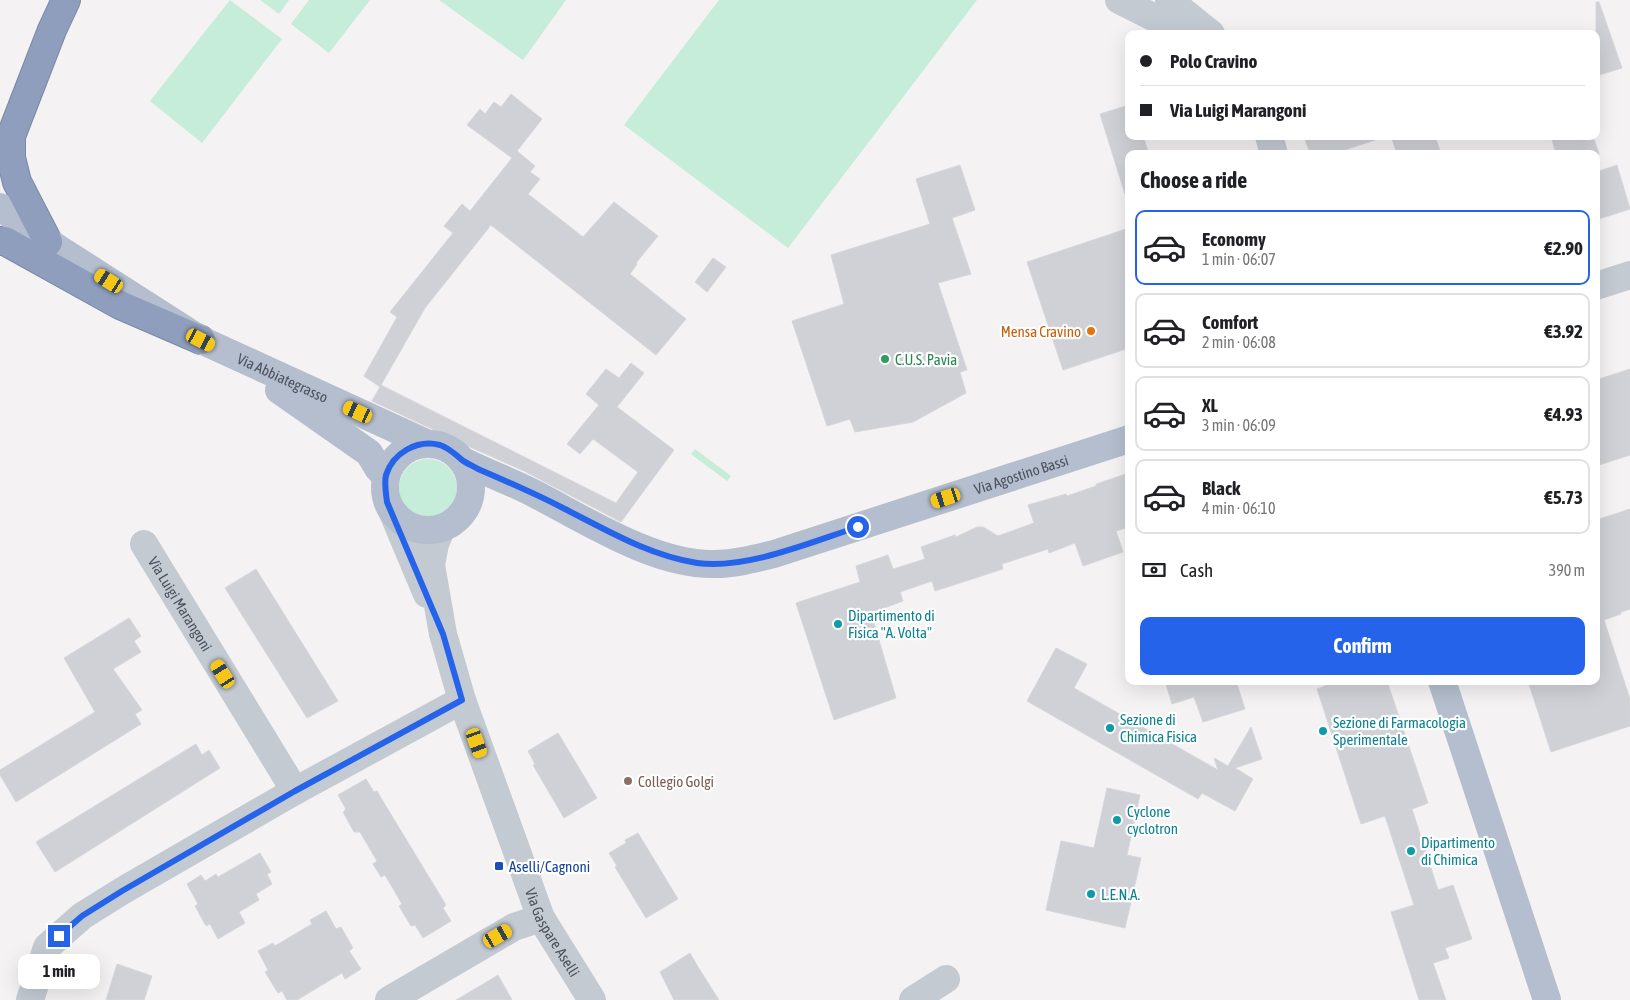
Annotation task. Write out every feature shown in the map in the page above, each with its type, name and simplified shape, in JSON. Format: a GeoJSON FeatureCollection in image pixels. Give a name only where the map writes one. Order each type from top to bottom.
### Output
{"type":"FeatureCollection","features":[{"type":"Feature","properties":{"kind":"highway"},"geometry":{"type":"LineString","coordinates":[[48,242],[17,182],[5,143],[66,0]]}},
{"type":"Feature","properties":{"kind":"highway"},"geometry":{"type":"LineString","coordinates":[[0,241],[120,305],[211,344]]}},
{"type":"Feature","properties":{"kind":"main road","name":"Via Abbiategrasso"},"geometry":{"type":"LineString","coordinates":[[0,207],[48,242],[211,344],[369,453],[378,468],[386,476]]}},
{"type":"Feature","properties":{"kind":"main road","name":"Via Abbiategrasso"},"geometry":{"type":"LineString","coordinates":[[211,344],[426,444]]}},
{"type":"Feature","properties":{"kind":"main road","name":"Via Agostino Bassi"},"geometry":{"type":"LineString","coordinates":[[463,461],[526,490],[629,542],[663,556],[697,563],[714,564],[741,562],[774,554],[1125,440]]}},
{"type":"Feature","properties":{"kind":"main road"},"geometry":{"type":"LineString","coordinates":[[426,444],[440,445],[453,451],[463,461],[469,476],[471,496],[465,510],[454,522],[441,529],[423,530],[406,524],[393,513],[387,502],[386,476],[392,464],[401,453],[413,446],[426,444]]}},
{"type":"Feature","properties":{"kind":"main road"},"geometry":{"type":"LineString","coordinates":[[471,496],[494,486],[508,486],[526,490]]}},
{"type":"Feature","properties":{"kind":"main road"},"geometry":{"type":"LineString","coordinates":[[1443,685],[1547,1000]]}},
{"type":"Feature","properties":{"kind":"street"},"geometry":{"type":"LineString","coordinates":[[1119,0],[1176,30]]}},
{"type":"Feature","properties":{"kind":"street"},"geometry":{"type":"LineString","coordinates":[[1169,0],[1206,30]]}},
{"type":"Feature","properties":{"kind":"street"},"geometry":{"type":"LineString","coordinates":[[1600,285],[1630,275]]}},
{"type":"Feature","properties":{"kind":"street","name":"Via Gaspare Aselli"},"geometry":{"type":"LineString","coordinates":[[393,513],[443,634]]}},
{"type":"Feature","properties":{"kind":"street","name":"Via Gaspare Aselli"},"geometry":{"type":"LineString","coordinates":[[441,529],[435,544],[431,565],[443,634],[462,700],[541,918],[592,1000]]}},
{"type":"Feature","properties":{"kind":"street","name":"Via Luigi Marangoni"},"geometry":{"type":"LineString","coordinates":[[144,544],[295,791]]}},
{"type":"Feature","properties":{"kind":"street"},"geometry":{"type":"LineString","coordinates":[[30,1000],[47,947],[82,916],[295,791],[462,700]]}},
{"type":"Feature","properties":{"kind":"street"},"geometry":{"type":"LineString","coordinates":[[389,1000],[514,927],[541,918]]}},
{"type":"Feature","properties":{"kind":"street"},"geometry":{"type":"LineString","coordinates":[[912,1000],[946,978]]}},
{"type":"Feature","properties":{"kind":"green space"},"geometry":{"type":"Polygon","coordinates":[[[230,0],[282,39],[202,143],[150,101],[230,0]]]}},
{"type":"Feature","properties":{"kind":"green space"},"geometry":{"type":"Polygon","coordinates":[[[260,0],[289,0],[279,14],[260,0]]]}},
{"type":"Feature","properties":{"kind":"green space"},"geometry":{"type":"Polygon","coordinates":[[[309,0],[370,0],[329,53],[291,24],[309,0]]]}},
{"type":"Feature","properties":{"kind":"green space"},"geometry":{"type":"Polygon","coordinates":[[[439,0],[566,0],[523,60],[439,0]]]}},
{"type":"Feature","properties":{"kind":"green space"},"geometry":{"type":"Polygon","coordinates":[[[719,0],[977,0],[788,248],[624,125],[719,0]]]}},
{"type":"Feature","properties":{"kind":"green space"},"geometry":{"type":"Polygon","coordinates":[[[695,449],[731,476],[727,481],[691,454],[695,449]]]}},
{"type":"Feature","properties":{"kind":"green space"},"geometry":{"type":"Polygon","coordinates":[[[428,459],[439,461],[449,467],[455,477],[457,488],[455,499],[449,509],[439,515],[428,517],[417,515],[407,509],[401,499],[399,488],[401,477],[407,467],[417,461],[428,459]]]}},
{"type":"Feature","properties":{"kind":"building"},"geometry":{"type":"Polygon","coordinates":[[[1596,2],[1599,2],[1622,68],[1600,75],[1600,30],[1596,30],[1596,2]]]}},
{"type":"Feature","properties":{"kind":"building"},"geometry":{"type":"Polygon","coordinates":[[[511,94],[542,119],[517,151],[535,166],[530,172],[540,179],[528,194],[583,237],[614,202],[658,236],[636,263],[630,274],[686,319],[656,355],[491,225],[425,308],[381,385],[616,503],[638,472],[593,439],[580,454],[567,444],[599,405],[586,394],[606,369],[619,378],[631,363],[644,373],[617,407],[674,450],[621,522],[524,471],[470,447],[462,445],[456,447],[441,439],[432,429],[372,401],[380,387],[364,376],[397,317],[390,312],[453,233],[444,226],[462,204],[470,211],[512,158],[467,125],[480,109],[485,114],[494,102],[501,107],[511,94]]]}},
{"type":"Feature","properties":{"kind":"building"},"geometry":{"type":"Polygon","coordinates":[[[1125,106],[1125,140],[1144,140],[1148,150],[1125,150],[1125,194],[1100,114],[1125,106]]]}},
{"type":"Feature","properties":{"kind":"building"},"geometry":{"type":"Polygon","coordinates":[[[1305,140],[1375,140],[1344,150],[1309,150],[1305,140]]]}},
{"type":"Feature","properties":{"kind":"building"},"geometry":{"type":"Polygon","coordinates":[[[1392,140],[1436,140],[1440,150],[1396,150],[1392,140]]]}},
{"type":"Feature","properties":{"kind":"building"},"geometry":{"type":"Polygon","coordinates":[[[1552,140],[1594,140],[1598,150],[1555,150],[1552,140]]]}},
{"type":"Feature","properties":{"kind":"building"},"geometry":{"type":"Polygon","coordinates":[[[960,165],[975,210],[952,218],[971,274],[938,283],[967,370],[960,372],[966,393],[913,422],[855,432],[850,419],[827,426],[792,321],[844,304],[831,255],[930,224],[916,179],[960,165]]]}},
{"type":"Feature","properties":{"kind":"building"},"geometry":{"type":"Polygon","coordinates":[[[1617,165],[1630,209],[1600,219],[1600,171],[1617,165]]]}},
{"type":"Feature","properties":{"kind":"building"},"geometry":{"type":"Polygon","coordinates":[[[1125,229],[1125,349],[1063,370],[1027,262],[1125,229]]]}},
{"type":"Feature","properties":{"kind":"building"},"geometry":{"type":"Polygon","coordinates":[[[713,258],[726,267],[707,292],[695,282],[713,258]]]}},
{"type":"Feature","properties":{"kind":"building"},"geometry":{"type":"Polygon","coordinates":[[[1630,369],[1630,455],[1600,465],[1600,379],[1630,369]]]}},
{"type":"Feature","properties":{"kind":"building"},"geometry":{"type":"Polygon","coordinates":[[[1125,474],[1125,528],[1116,531],[1123,552],[1083,566],[1075,543],[1049,553],[1048,549],[1002,564],[1003,569],[935,591],[932,581],[900,592],[903,601],[871,613],[896,698],[834,720],[796,603],[860,582],[856,566],[888,555],[893,569],[925,559],[921,547],[955,535],[956,537],[977,527],[983,527],[998,536],[1034,523],[1028,505],[1066,494],[1067,496],[1096,486],[1096,484],[1125,474]]]}},
{"type":"Feature","properties":{"kind":"building"},"geometry":{"type":"Polygon","coordinates":[[[1630,509],[1630,609],[1604,620],[1630,699],[1630,726],[1551,752],[1529,685],[1600,685],[1600,519],[1630,509]]]}},
{"type":"Feature","properties":{"kind":"building"},"geometry":{"type":"Polygon","coordinates":[[[256,569],[338,701],[307,718],[225,588],[256,569]]]}},
{"type":"Feature","properties":{"kind":"building"},"geometry":{"type":"Polygon","coordinates":[[[129,618],[141,636],[134,641],[141,652],[113,669],[142,710],[135,714],[141,724],[16,802],[0,775],[0,770],[95,712],[64,658],[129,618]]]}},
{"type":"Feature","properties":{"kind":"building","name":"Sezione di Chimica Fisica"},"geometry":{"type":"Polygon","coordinates":[[[1056,648],[1087,664],[1074,688],[1218,770],[1214,758],[1228,766],[1251,727],[1262,759],[1235,768],[1253,779],[1235,811],[1202,793],[1198,799],[1027,701],[1056,648]]]}},
{"type":"Feature","properties":{"kind":"building"},"geometry":{"type":"Polygon","coordinates":[[[1166,685],[1237,685],[1245,709],[1203,722],[1194,697],[1172,704],[1166,685]]]}},
{"type":"Feature","properties":{"kind":"building"},"geometry":{"type":"Polygon","coordinates":[[[1328,685],[1388,685],[1428,803],[1412,809],[1438,890],[1453,885],[1472,939],[1445,948],[1449,958],[1433,963],[1446,1000],[1419,1000],[1391,912],[1414,905],[1385,816],[1361,824],[1317,689],[1328,685]]]}},
{"type":"Feature","properties":{"kind":"building"},"geometry":{"type":"Polygon","coordinates":[[[558,733],[597,798],[564,818],[533,765],[535,764],[528,751],[558,733]]]}},
{"type":"Feature","properties":{"kind":"building"},"geometry":{"type":"Polygon","coordinates":[[[196,744],[202,755],[209,750],[220,768],[55,872],[36,842],[196,744]]]}},
{"type":"Feature","properties":{"kind":"building"},"geometry":{"type":"Polygon","coordinates":[[[366,779],[374,792],[377,791],[446,905],[443,908],[451,921],[423,938],[415,925],[411,926],[399,906],[402,904],[385,875],[381,877],[373,864],[377,861],[360,832],[354,832],[343,812],[346,809],[338,795],[366,779]]]}},
{"type":"Feature","properties":{"kind":"building"},"geometry":{"type":"Polygon","coordinates":[[[1107,788],[1140,795],[1127,855],[1141,858],[1125,928],[1046,910],[1061,841],[1094,848],[1107,788]]]}},
{"type":"Feature","properties":{"kind":"building"},"geometry":{"type":"Polygon","coordinates":[[[638,833],[678,899],[646,918],[615,867],[617,866],[609,853],[626,843],[625,840],[638,833]]]}},
{"type":"Feature","properties":{"kind":"building"},"geometry":{"type":"Polygon","coordinates":[[[260,853],[271,872],[267,874],[272,884],[256,894],[259,900],[239,912],[245,923],[218,939],[210,924],[206,926],[195,906],[198,904],[187,884],[201,875],[205,881],[216,874],[218,877],[260,853]]]}},
{"type":"Feature","properties":{"kind":"building"},"geometry":{"type":"Polygon","coordinates":[[[326,911],[336,929],[341,927],[353,948],[349,951],[361,969],[345,979],[342,973],[297,1000],[287,1000],[282,991],[278,993],[265,972],[268,970],[258,951],[273,943],[275,946],[312,924],[310,920],[326,911]]]}},
{"type":"Feature","properties":{"kind":"building"},"geometry":{"type":"Polygon","coordinates":[[[690,953],[719,1000],[674,1000],[660,972],[690,953]]]}},
{"type":"Feature","properties":{"kind":"building"},"geometry":{"type":"Polygon","coordinates":[[[117,964],[152,976],[144,1000],[106,1000],[117,964]]]}},
{"type":"Feature","properties":{"kind":"building"},"geometry":{"type":"Polygon","coordinates":[[[498,975],[512,1000],[456,1000],[490,980],[498,975]]]}},
{"type":"Feature","properties":{"kind":"place","name":"Mensa Cravino"},"geometry":{"type":"Point","coordinates":[1091,331]}},
{"type":"Feature","properties":{"kind":"place","name":"C.U.S. Pavia"},"geometry":{"type":"Point","coordinates":[885,359]}},
{"type":"Feature","properties":{"kind":"place","name":"Dipartimento di Fisica \"A. Volta\""},"geometry":{"type":"Point","coordinates":[838,624]}},
{"type":"Feature","properties":{"kind":"place","name":"Sezione di Chimica Fisica"},"geometry":{"type":"Point","coordinates":[1110,728]}},
{"type":"Feature","properties":{"kind":"place","name":"Sezione di Farmacologia Sperimentale"},"geometry":{"type":"Point","coordinates":[1323,731]}},
{"type":"Feature","properties":{"kind":"place","name":"Collegio Golgi"},"geometry":{"type":"Point","coordinates":[628,781]}},
{"type":"Feature","properties":{"kind":"place","name":"Cyclone cyclotron"},"geometry":{"type":"Point","coordinates":[1117,820]}},
{"type":"Feature","properties":{"kind":"place","name":"Dipartimento di Chimica"},"geometry":{"type":"Point","coordinates":[1411,851]}},
{"type":"Feature","properties":{"kind":"place","name":"Aselli/Cagnoni"},"geometry":{"type":"Point","coordinates":[499,866]}},
{"type":"Feature","properties":{"kind":"place","name":"L.E.N.A."},"geometry":{"type":"Point","coordinates":[1091,894]}},
{"type":"Feature","properties":{"kind":"route"},"geometry":{"type":"LineString","coordinates":[[59,936],[82,916],[122,891],[295,791],[462,700],[443,634],[387,502],[386,476],[392,464],[401,453],[413,446],[426,444],[440,445],[453,451],[463,461],[526,490],[629,542],[663,556],[697,563],[741,562],[774,554],[858,527]]}}]}
